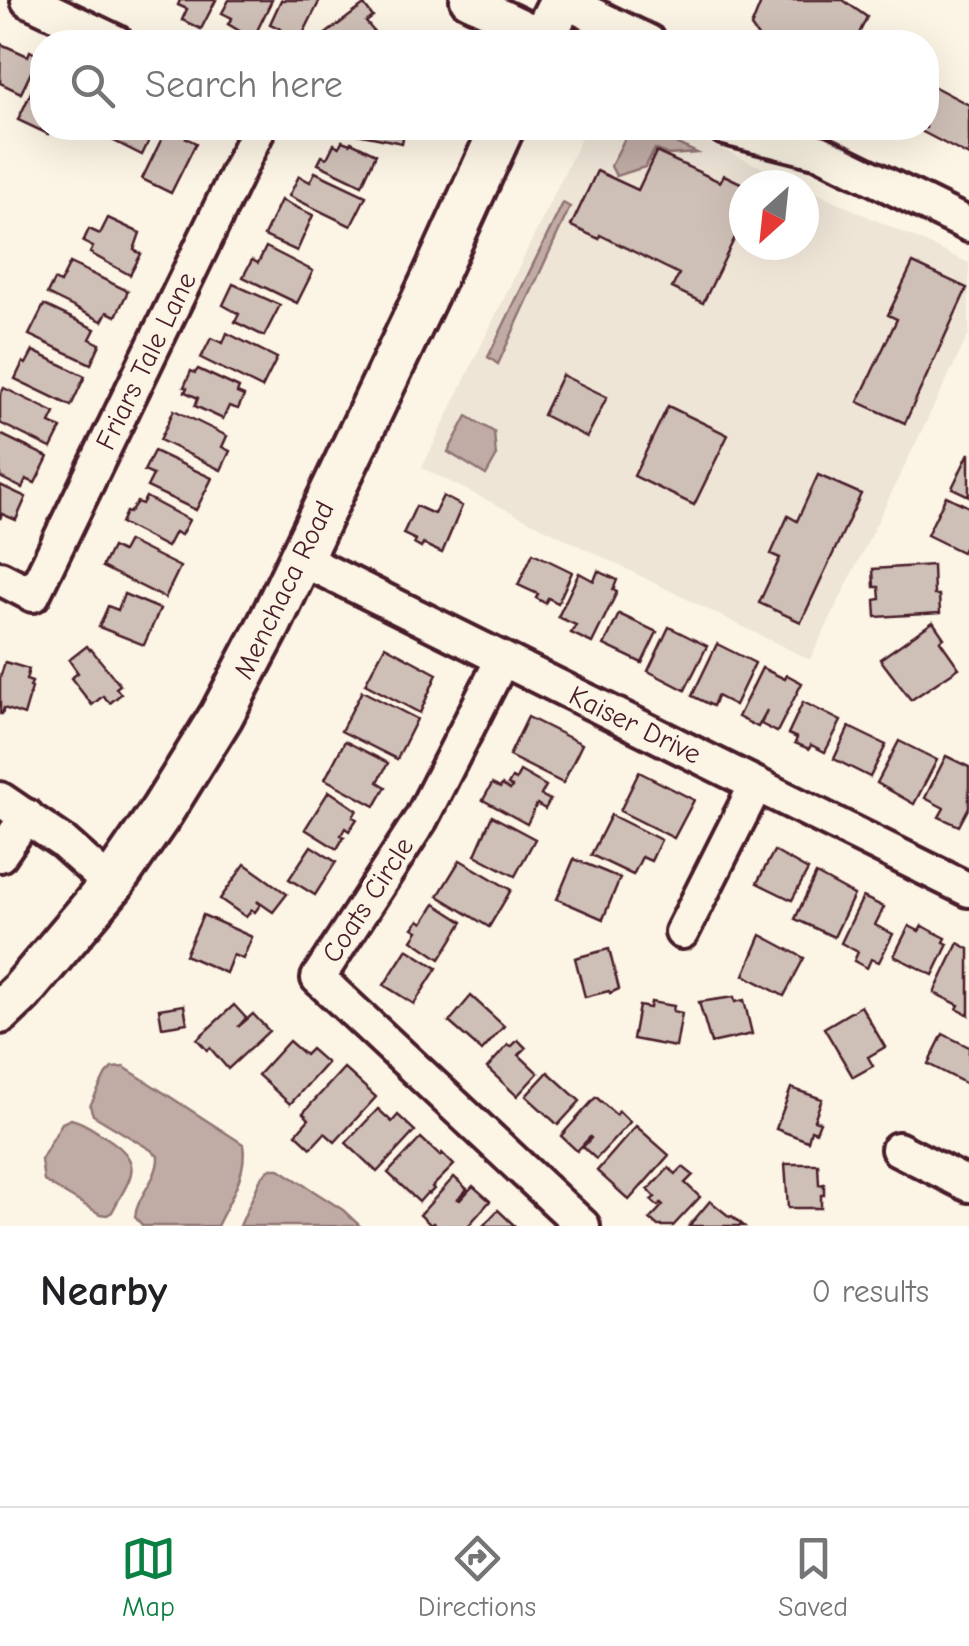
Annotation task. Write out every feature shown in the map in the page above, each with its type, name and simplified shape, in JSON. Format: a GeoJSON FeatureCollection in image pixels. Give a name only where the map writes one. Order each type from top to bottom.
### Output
{"type":"FeatureCollection","features":[{"type":"Feature","properties":{"kind":"main road","name":"Menchaca Road"},"geometry":{"type":"LineString","coordinates":[[0,1012],[111,886],[221,716],[301,559],[497,140]]}},
{"type":"Feature","properties":{"kind":"street"},"geometry":{"type":"LineString","coordinates":[[28,0],[91,30]]}},
{"type":"Feature","properties":{"kind":"street"},"geometry":{"type":"LineString","coordinates":[[468,0],[585,30]]}},
{"type":"Feature","properties":{"kind":"street","name":"Friars Tale Lane"},"geometry":{"type":"LineString","coordinates":[[0,578],[34,594],[253,140]]}},
{"type":"Feature","properties":{"kind":"street"},"geometry":{"type":"LineString","coordinates":[[772,140],[820,152],[969,225]]}},
{"type":"Feature","properties":{"kind":"street"},"geometry":{"type":"LineString","coordinates":[[806,140],[820,152]]}},
{"type":"Feature","properties":{"kind":"street","name":"Kaiser Drive"},"geometry":{"type":"LineString","coordinates":[[301,559],[969,890]]}},
{"type":"Feature","properties":{"kind":"street","name":"Coats Circle"},"geometry":{"type":"LineString","coordinates":[[502,660],[420,818],[318,978],[583,1226]]}},
{"type":"Feature","properties":{"kind":"street"},"geometry":{"type":"LineString","coordinates":[[682,932],[756,785]]}},
{"type":"Feature","properties":{"kind":"street"},"geometry":{"type":"LineString","coordinates":[[0,855],[13,807],[62,842],[111,886]]}},
{"type":"Feature","properties":{"kind":"street"},"geometry":{"type":"LineString","coordinates":[[898,1149],[969,1185]]}},
{"type":"Feature","properties":{"kind":"shaded area"},"geometry":{"type":"Polygon","coordinates":[[[580,140],[702,140],[767,170],[729,170],[729,260],[819,260],[819,194],[969,263],[969,334],[810,660],[422,468],[580,140]]]}},
{"type":"Feature","properties":{"kind":"shaded area"},"geometry":{"type":"Polygon","coordinates":[[[624,140],[669,140],[697,153],[668,155],[655,149],[645,167],[616,176],[611,166],[624,140]]]}},
{"type":"Feature","properties":{"kind":"shaded area"},"geometry":{"type":"Polygon","coordinates":[[[563,203],[570,207],[498,364],[488,357],[563,203]]]}},
{"type":"Feature","properties":{"kind":"shaded area"},"geometry":{"type":"Polygon","coordinates":[[[467,416],[494,432],[496,457],[486,475],[448,452],[467,416]]]}},
{"type":"Feature","properties":{"kind":"shaded area"},"geometry":{"type":"Polygon","coordinates":[[[124,1067],[243,1144],[240,1176],[217,1226],[143,1226],[135,1217],[158,1156],[93,1115],[90,1106],[106,1074],[112,1068],[124,1067]]]}},
{"type":"Feature","properties":{"kind":"shaded area"},"geometry":{"type":"Polygon","coordinates":[[[71,1119],[119,1147],[131,1164],[129,1180],[107,1215],[44,1181],[41,1160],[62,1123],[71,1119]]]}},
{"type":"Feature","properties":{"kind":"shaded area"},"geometry":{"type":"Polygon","coordinates":[[[270,1169],[279,1169],[343,1210],[360,1226],[240,1226],[261,1178],[270,1169]]]}},
{"type":"Feature","properties":{"kind":"building"},"geometry":{"type":"Polygon","coordinates":[[[180,0],[216,0],[201,29],[182,20],[187,9],[178,5],[180,0]]]}},
{"type":"Feature","properties":{"kind":"building"},"geometry":{"type":"Polygon","coordinates":[[[229,0],[272,0],[257,30],[238,30],[228,24],[232,18],[222,13],[229,0]]]}},
{"type":"Feature","properties":{"kind":"building"},"geometry":{"type":"Polygon","coordinates":[[[281,0],[320,0],[305,30],[280,30],[270,24],[281,0]]]}},
{"type":"Feature","properties":{"kind":"building"},"geometry":{"type":"Polygon","coordinates":[[[762,0],[843,0],[867,17],[861,30],[751,27],[762,0]]]}},
{"type":"Feature","properties":{"kind":"building"},"geometry":{"type":"Polygon","coordinates":[[[364,5],[373,17],[366,22],[373,30],[331,30],[364,5]]]}},
{"type":"Feature","properties":{"kind":"building"},"geometry":{"type":"Polygon","coordinates":[[[1,44],[28,56],[30,51],[30,74],[21,93],[0,83],[1,44]]]}},
{"type":"Feature","properties":{"kind":"building"},"geometry":{"type":"Polygon","coordinates":[[[939,89],[969,105],[969,156],[938,140],[939,89]]]}},
{"type":"Feature","properties":{"kind":"building"},"geometry":{"type":"Polygon","coordinates":[[[30,94],[30,126],[18,120],[30,94]]]}},
{"type":"Feature","properties":{"kind":"building"},"geometry":{"type":"Polygon","coordinates":[[[112,140],[149,140],[142,155],[112,140]]]}},
{"type":"Feature","properties":{"kind":"building"},"geometry":{"type":"Polygon","coordinates":[[[161,140],[196,143],[171,193],[142,179],[161,140]]]}},
{"type":"Feature","properties":{"kind":"building"},"geometry":{"type":"Polygon","coordinates":[[[342,141],[376,154],[362,185],[318,164],[322,156],[327,158],[334,144],[339,147],[342,141]]]}},
{"type":"Feature","properties":{"kind":"building"},"geometry":{"type":"Polygon","coordinates":[[[656,152],[720,182],[724,175],[729,177],[729,250],[703,303],[672,288],[679,274],[600,235],[599,239],[571,226],[597,171],[638,190],[656,152]]]}},
{"type":"Feature","properties":{"kind":"building"},"geometry":{"type":"Polygon","coordinates":[[[315,172],[366,196],[351,226],[289,196],[299,176],[310,182],[315,172]]]}},
{"type":"Feature","properties":{"kind":"building"},"geometry":{"type":"Polygon","coordinates":[[[281,200],[313,215],[297,251],[264,236],[281,200]]]}},
{"type":"Feature","properties":{"kind":"building"},"geometry":{"type":"Polygon","coordinates":[[[108,218],[140,233],[134,250],[141,254],[130,275],[90,253],[93,247],[83,242],[89,229],[100,234],[108,218]]]}},
{"type":"Feature","properties":{"kind":"building"},"geometry":{"type":"Polygon","coordinates":[[[266,247],[313,271],[297,303],[243,277],[252,260],[258,263],[266,247]]]}},
{"type":"Feature","properties":{"kind":"building"},"geometry":{"type":"Polygon","coordinates":[[[70,263],[128,291],[116,316],[107,312],[102,321],[47,294],[54,280],[60,283],[70,263]]]}},
{"type":"Feature","properties":{"kind":"building"},"geometry":{"type":"Polygon","coordinates":[[[913,263],[967,288],[905,423],[858,402],[897,319],[888,315],[913,263]]]}},
{"type":"Feature","properties":{"kind":"building"},"geometry":{"type":"Polygon","coordinates":[[[233,284],[280,305],[264,336],[235,322],[239,314],[223,305],[233,284]]]}},
{"type":"Feature","properties":{"kind":"building"},"geometry":{"type":"Polygon","coordinates":[[[44,305],[95,329],[90,339],[100,344],[91,364],[29,335],[44,305]]]}},
{"type":"Feature","properties":{"kind":"building"},"geometry":{"type":"Polygon","coordinates":[[[227,333],[277,358],[262,388],[201,358],[211,338],[223,343],[227,333]]]}},
{"type":"Feature","properties":{"kind":"building"},"geometry":{"type":"Polygon","coordinates":[[[33,351],[85,376],[71,406],[15,379],[33,351]]]}},
{"type":"Feature","properties":{"kind":"building"},"geometry":{"type":"Polygon","coordinates":[[[198,369],[239,388],[237,393],[244,396],[238,409],[229,406],[223,419],[195,406],[198,398],[185,392],[184,387],[191,371],[195,373],[198,369]]]}},
{"type":"Feature","properties":{"kind":"building"},"geometry":{"type":"Polygon","coordinates":[[[562,375],[607,397],[587,437],[543,415],[562,375]]]}},
{"type":"Feature","properties":{"kind":"building"},"geometry":{"type":"Polygon","coordinates":[[[4,388],[55,413],[50,423],[61,428],[51,448],[0,423],[0,395],[4,388]]]}},
{"type":"Feature","properties":{"kind":"building"},"geometry":{"type":"Polygon","coordinates":[[[668,406],[728,435],[694,505],[634,476],[668,406]]]}},
{"type":"Feature","properties":{"kind":"building"},"geometry":{"type":"Polygon","coordinates":[[[174,410],[227,436],[222,447],[230,451],[221,470],[160,440],[174,410]]]}},
{"type":"Feature","properties":{"kind":"building"},"geometry":{"type":"Polygon","coordinates":[[[0,434],[48,457],[35,483],[26,479],[22,488],[0,477],[0,434]]]}},
{"type":"Feature","properties":{"kind":"building"},"geometry":{"type":"Polygon","coordinates":[[[154,451],[212,478],[196,510],[147,487],[153,475],[144,471],[154,451]]]}},
{"type":"Feature","properties":{"kind":"building"},"geometry":{"type":"Polygon","coordinates":[[[969,453],[969,496],[952,488],[969,453]]]}},
{"type":"Feature","properties":{"kind":"building"},"geometry":{"type":"Polygon","coordinates":[[[818,475],[861,494],[801,622],[759,603],[780,558],[771,554],[788,516],[797,521],[818,475]]]}},
{"type":"Feature","properties":{"kind":"building"},"geometry":{"type":"Polygon","coordinates":[[[0,485],[26,497],[16,520],[2,514],[0,519],[0,485]]]}},
{"type":"Feature","properties":{"kind":"building"},"geometry":{"type":"Polygon","coordinates":[[[443,496],[462,506],[442,553],[423,544],[421,548],[414,544],[416,540],[403,534],[416,506],[434,514],[443,496]]]}},
{"type":"Feature","properties":{"kind":"building"},"geometry":{"type":"Polygon","coordinates":[[[946,496],[969,507],[969,538],[962,552],[927,535],[946,496]]]}},
{"type":"Feature","properties":{"kind":"building"},"geometry":{"type":"Polygon","coordinates":[[[146,497],[189,520],[181,535],[175,532],[167,547],[121,523],[126,512],[137,502],[142,504],[146,497]]]}},
{"type":"Feature","properties":{"kind":"building"},"geometry":{"type":"Polygon","coordinates":[[[128,541],[180,567],[165,598],[102,567],[112,547],[122,552],[128,541]]]}},
{"type":"Feature","properties":{"kind":"building"},"geometry":{"type":"Polygon","coordinates":[[[533,553],[572,572],[558,603],[548,598],[545,603],[536,598],[538,594],[518,585],[533,553]]]}},
{"type":"Feature","properties":{"kind":"building"},"geometry":{"type":"Polygon","coordinates":[[[933,565],[934,595],[939,595],[940,613],[876,617],[875,600],[880,599],[879,587],[874,587],[873,569],[933,565]]]}},
{"type":"Feature","properties":{"kind":"building"},"geometry":{"type":"Polygon","coordinates":[[[598,571],[617,580],[613,590],[617,592],[592,643],[571,633],[576,625],[558,617],[579,573],[594,581],[598,571]]]}},
{"type":"Feature","properties":{"kind":"building"},"geometry":{"type":"Polygon","coordinates":[[[124,594],[160,609],[144,645],[99,627],[108,606],[118,610],[124,594]]]}},
{"type":"Feature","properties":{"kind":"building"},"geometry":{"type":"Polygon","coordinates":[[[619,614],[657,632],[642,663],[604,645],[619,614]]]}},
{"type":"Feature","properties":{"kind":"building"},"geometry":{"type":"Polygon","coordinates":[[[933,622],[944,638],[940,641],[959,668],[911,700],[880,659],[933,622]]]}},
{"type":"Feature","properties":{"kind":"building"},"geometry":{"type":"Polygon","coordinates":[[[669,627],[707,646],[685,690],[648,671],[669,627]]]}},
{"type":"Feature","properties":{"kind":"building"},"geometry":{"type":"Polygon","coordinates":[[[717,644],[755,663],[735,705],[717,696],[713,706],[692,696],[717,644]]]}},
{"type":"Feature","properties":{"kind":"building"},"geometry":{"type":"Polygon","coordinates":[[[87,646],[120,685],[116,688],[121,694],[110,703],[103,696],[92,705],[71,678],[78,673],[69,660],[87,646]]]}},
{"type":"Feature","properties":{"kind":"building"},"geometry":{"type":"Polygon","coordinates":[[[385,646],[437,674],[420,713],[365,684],[385,646]]]}},
{"type":"Feature","properties":{"kind":"building"},"geometry":{"type":"Polygon","coordinates":[[[5,662],[29,669],[26,680],[32,682],[32,688],[24,715],[4,708],[0,714],[0,678],[5,662]]]}},
{"type":"Feature","properties":{"kind":"building"},"geometry":{"type":"Polygon","coordinates":[[[762,668],[802,683],[777,732],[761,724],[767,710],[758,727],[738,717],[762,668]]]}},
{"type":"Feature","properties":{"kind":"building"},"geometry":{"type":"Polygon","coordinates":[[[362,691],[417,719],[397,759],[341,731],[362,691]]]}},
{"type":"Feature","properties":{"kind":"building"},"geometry":{"type":"Polygon","coordinates":[[[803,702],[841,721],[825,752],[795,743],[797,738],[788,734],[803,702]]]}},
{"type":"Feature","properties":{"kind":"building"},"geometry":{"type":"Polygon","coordinates":[[[528,717],[582,744],[563,783],[509,756],[528,717]]]}},
{"type":"Feature","properties":{"kind":"building"},"geometry":{"type":"Polygon","coordinates":[[[849,727],[886,745],[870,777],[834,759],[849,727]]]}},
{"type":"Feature","properties":{"kind":"building"},"geometry":{"type":"Polygon","coordinates":[[[345,741],[388,763],[378,782],[386,787],[375,806],[325,779],[345,741]]]}},
{"type":"Feature","properties":{"kind":"building"},"geometry":{"type":"Polygon","coordinates":[[[899,741],[937,760],[914,804],[877,783],[899,741]]]}},
{"type":"Feature","properties":{"kind":"building"},"geometry":{"type":"Polygon","coordinates":[[[946,756],[969,767],[969,807],[959,826],[939,817],[944,808],[925,798],[946,756]]]}},
{"type":"Feature","properties":{"kind":"building"},"geometry":{"type":"Polygon","coordinates":[[[520,771],[546,786],[541,795],[550,800],[545,809],[537,804],[527,824],[483,800],[492,784],[510,790],[508,785],[520,771]]]}},
{"type":"Feature","properties":{"kind":"building"},"geometry":{"type":"Polygon","coordinates":[[[639,772],[694,800],[674,838],[620,811],[639,772]]]}},
{"type":"Feature","properties":{"kind":"building"},"geometry":{"type":"Polygon","coordinates":[[[329,791],[357,810],[353,817],[357,819],[349,831],[345,828],[337,849],[305,829],[329,791]]]}},
{"type":"Feature","properties":{"kind":"building"},"geometry":{"type":"Polygon","coordinates":[[[611,815],[661,840],[651,861],[642,857],[633,875],[591,855],[611,815]]]}},
{"type":"Feature","properties":{"kind":"building"},"geometry":{"type":"Polygon","coordinates":[[[492,816],[535,839],[515,876],[475,855],[492,816]]]}},
{"type":"Feature","properties":{"kind":"building"},"geometry":{"type":"Polygon","coordinates":[[[311,846],[336,862],[315,895],[289,879],[311,846]]]}},
{"type":"Feature","properties":{"kind":"building"},"geometry":{"type":"Polygon","coordinates":[[[774,851],[808,870],[792,900],[757,883],[774,851]]]}},
{"type":"Feature","properties":{"kind":"building"},"geometry":{"type":"Polygon","coordinates":[[[574,859],[620,878],[603,919],[557,899],[574,859]]]}},
{"type":"Feature","properties":{"kind":"building"},"geometry":{"type":"Polygon","coordinates":[[[460,860],[511,890],[489,927],[438,896],[460,860]]]}},
{"type":"Feature","properties":{"kind":"building"},"geometry":{"type":"Polygon","coordinates":[[[245,864],[287,894],[273,912],[257,901],[260,905],[246,917],[220,899],[245,864]]]}},
{"type":"Feature","properties":{"kind":"building"},"geometry":{"type":"Polygon","coordinates":[[[816,874],[854,895],[834,937],[795,919],[816,874]]]}},
{"type":"Feature","properties":{"kind":"building"},"geometry":{"type":"Polygon","coordinates":[[[863,897],[884,907],[875,925],[893,934],[879,962],[871,959],[867,968],[854,961],[858,952],[841,943],[863,897]]]}},
{"type":"Feature","properties":{"kind":"building"},"geometry":{"type":"Polygon","coordinates":[[[435,904],[463,922],[440,959],[412,940],[418,931],[413,928],[419,920],[423,923],[435,904]]]}},
{"type":"Feature","properties":{"kind":"building"},"geometry":{"type":"Polygon","coordinates":[[[203,915],[252,937],[243,959],[233,955],[226,973],[185,955],[203,915]]]}},
{"type":"Feature","properties":{"kind":"building"},"geometry":{"type":"Polygon","coordinates":[[[909,926],[919,931],[922,926],[946,938],[944,942],[948,944],[933,975],[894,956],[909,926]]]}},
{"type":"Feature","properties":{"kind":"building"},"geometry":{"type":"Polygon","coordinates":[[[761,935],[804,958],[784,996],[744,975],[761,935]]]}},
{"type":"Feature","properties":{"kind":"building"},"geometry":{"type":"Polygon","coordinates":[[[958,943],[969,949],[969,1015],[957,1009],[959,1005],[934,993],[958,943]]]}},
{"type":"Feature","properties":{"kind":"building"},"geometry":{"type":"Polygon","coordinates":[[[407,949],[437,968],[414,1004],[384,985],[407,949]]]}},
{"type":"Feature","properties":{"kind":"building"},"geometry":{"type":"Polygon","coordinates":[[[609,949],[619,989],[585,997],[575,958],[609,949]]]}},
{"type":"Feature","properties":{"kind":"building"},"geometry":{"type":"Polygon","coordinates":[[[471,996],[504,1026],[482,1051],[449,1022],[471,996]]]}},
{"type":"Feature","properties":{"kind":"building"},"geometry":{"type":"Polygon","coordinates":[[[734,997],[735,1002],[744,1000],[752,1034],[711,1043],[699,1002],[734,997]]]}},
{"type":"Feature","properties":{"kind":"building"},"geometry":{"type":"Polygon","coordinates":[[[651,1002],[674,1006],[673,1011],[682,1013],[676,1047],[633,1039],[639,1006],[650,1008],[651,1002]]]}},
{"type":"Feature","properties":{"kind":"building"},"geometry":{"type":"Polygon","coordinates":[[[184,1005],[187,1023],[162,1027],[159,1009],[184,1005]]]}},
{"type":"Feature","properties":{"kind":"building"},"geometry":{"type":"Polygon","coordinates":[[[234,1005],[246,1018],[238,1027],[253,1014],[269,1031],[228,1069],[197,1039],[234,1005]]]}},
{"type":"Feature","properties":{"kind":"building"},"geometry":{"type":"Polygon","coordinates":[[[861,1006],[885,1047],[868,1057],[873,1066],[853,1077],[824,1028],[861,1006]]]}},
{"type":"Feature","properties":{"kind":"building"},"geometry":{"type":"Polygon","coordinates":[[[943,1034],[969,1047],[967,1084],[928,1064],[943,1034]]]}},
{"type":"Feature","properties":{"kind":"building"},"geometry":{"type":"Polygon","coordinates":[[[518,1040],[526,1048],[519,1055],[538,1073],[517,1096],[487,1068],[518,1040]]]}},
{"type":"Feature","properties":{"kind":"building"},"geometry":{"type":"Polygon","coordinates":[[[289,1041],[305,1055],[311,1049],[327,1063],[290,1104],[258,1075],[289,1041]]]}},
{"type":"Feature","properties":{"kind":"building"},"geometry":{"type":"Polygon","coordinates":[[[344,1068],[376,1097],[335,1142],[325,1133],[311,1148],[296,1134],[309,1119],[303,1113],[344,1068]]]}},
{"type":"Feature","properties":{"kind":"building"},"geometry":{"type":"Polygon","coordinates":[[[548,1072],[580,1101],[558,1125],[526,1096],[548,1072]]]}},
{"type":"Feature","properties":{"kind":"building"},"geometry":{"type":"Polygon","coordinates":[[[791,1088],[822,1099],[814,1120],[820,1122],[816,1132],[811,1130],[808,1141],[776,1129],[791,1088]]]}},
{"type":"Feature","properties":{"kind":"building"},"geometry":{"type":"Polygon","coordinates":[[[596,1097],[630,1122],[596,1159],[583,1147],[590,1137],[577,1151],[561,1136],[596,1097]]]}},
{"type":"Feature","properties":{"kind":"building"},"geometry":{"type":"Polygon","coordinates":[[[378,1109],[392,1122],[398,1115],[415,1131],[377,1172],[346,1143],[378,1109]]]}},
{"type":"Feature","properties":{"kind":"building"},"geometry":{"type":"Polygon","coordinates":[[[636,1126],[669,1155],[629,1200],[597,1171],[636,1126]]]}},
{"type":"Feature","properties":{"kind":"building"},"geometry":{"type":"Polygon","coordinates":[[[421,1138],[454,1165],[419,1202],[388,1173],[421,1138]]]}},
{"type":"Feature","properties":{"kind":"building"},"geometry":{"type":"Polygon","coordinates":[[[785,1164],[818,1164],[819,1185],[824,1184],[821,1208],[788,1208],[785,1164]]]}},
{"type":"Feature","properties":{"kind":"building"},"geometry":{"type":"Polygon","coordinates":[[[683,1167],[693,1175],[685,1183],[700,1197],[673,1226],[658,1226],[650,1219],[663,1205],[651,1200],[655,1197],[648,1190],[669,1168],[676,1174],[683,1167]]]}},
{"type":"Feature","properties":{"kind":"building"},"geometry":{"type":"Polygon","coordinates":[[[454,1177],[467,1189],[458,1199],[473,1186],[490,1201],[468,1226],[431,1225],[420,1215],[454,1177]]]}},
{"type":"Feature","properties":{"kind":"building"},"geometry":{"type":"Polygon","coordinates":[[[710,1201],[730,1217],[744,1226],[689,1226],[710,1201]]]}},
{"type":"Feature","properties":{"kind":"building"},"geometry":{"type":"Polygon","coordinates":[[[498,1210],[515,1226],[483,1226],[498,1210]]]}}]}
